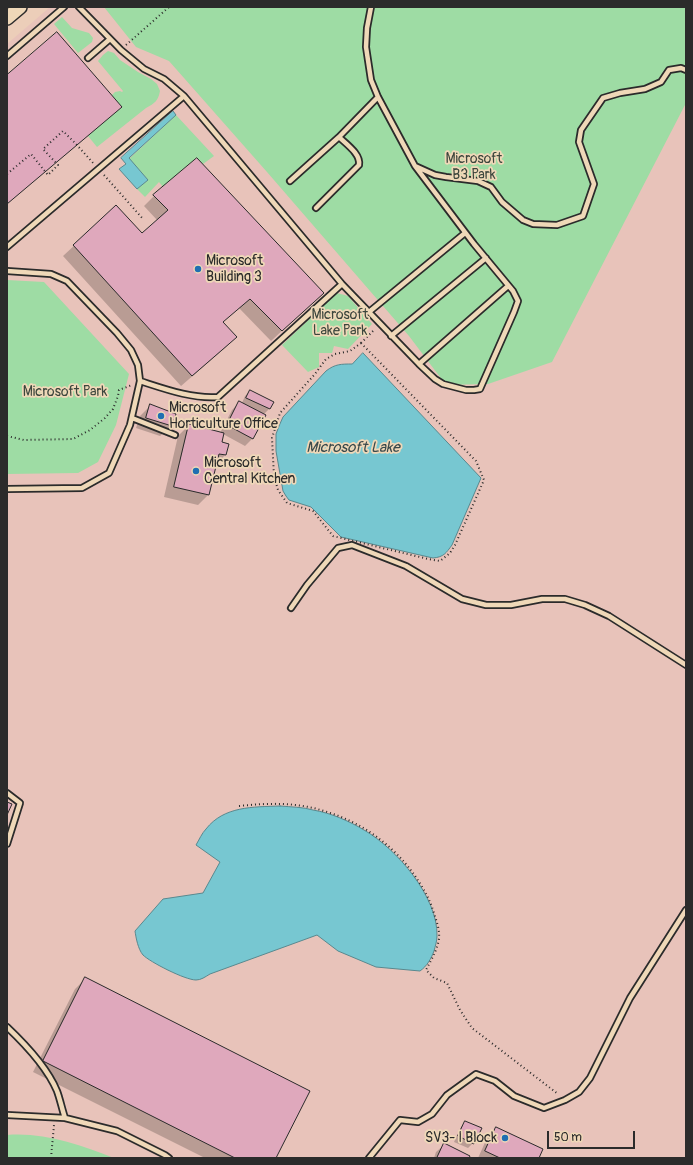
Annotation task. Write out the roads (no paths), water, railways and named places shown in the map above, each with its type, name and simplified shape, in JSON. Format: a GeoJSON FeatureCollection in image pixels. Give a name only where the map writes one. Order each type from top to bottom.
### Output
{"type":"FeatureCollection","features":[{"type":"Feature","properties":{"kind":"main road"},"geometry":{"type":"LineString","coordinates":[[7,18],[20,7]]}},
{"type":"Feature","properties":{"kind":"lane"},"geometry":{"type":"LineString","coordinates":[[7,56],[64,7]]}},
{"type":"Feature","properties":{"kind":"lane"},"geometry":{"type":"LineString","coordinates":[[79,7],[121,50],[144,69],[164,79],[184,96],[342,284],[418,364],[443,384],[466,390],[480,389],[518,301],[513,291],[465,233],[415,166],[378,97],[371,80],[366,47],[367,28],[371,7]]}},
{"type":"Feature","properties":{"kind":"lane"},"geometry":{"type":"LineString","coordinates":[[88,58],[110,39]]}},
{"type":"Feature","properties":{"kind":"lane"},"geometry":{"type":"LineString","coordinates":[[415,166],[435,175],[478,181],[491,187],[502,202],[523,220],[533,224],[557,225],[583,216],[594,184],[579,142],[581,130],[603,98],[620,93],[645,89],[661,82],[669,70],[681,68],[686,70]]}},
{"type":"Feature","properties":{"kind":"lane"},"geometry":{"type":"LineString","coordinates":[[7,247],[184,96]]}},
{"type":"Feature","properties":{"kind":"lane"},"geometry":{"type":"LineString","coordinates":[[290,181],[339,137],[378,97]]}},
{"type":"Feature","properties":{"kind":"lane"},"geometry":{"type":"LineString","coordinates":[[316,208],[359,165],[360,160],[339,137]]}},
{"type":"Feature","properties":{"kind":"lane"},"geometry":{"type":"LineString","coordinates":[[369,312],[465,233]]}},
{"type":"Feature","properties":{"kind":"lane"},"geometry":{"type":"LineString","coordinates":[[391,336],[486,258]]}},
{"type":"Feature","properties":{"kind":"lane"},"geometry":{"type":"LineString","coordinates":[[7,271],[51,274],[67,281],[117,333],[131,350],[138,365],[140,381],[130,425],[109,473],[82,488],[7,489]]}},
{"type":"Feature","properties":{"kind":"lane"},"geometry":{"type":"LineString","coordinates":[[140,381],[186,394],[206,398],[218,397],[342,284]]}},
{"type":"Feature","properties":{"kind":"lane"},"geometry":{"type":"LineString","coordinates":[[418,364],[508,286]]}},
{"type":"Feature","properties":{"kind":"lane"},"geometry":{"type":"LineString","coordinates":[[132,418],[175,435]]}},
{"type":"Feature","properties":{"kind":"lane"},"geometry":{"type":"LineString","coordinates":[[291,608],[307,585],[338,548],[352,545],[406,566],[462,599],[486,605],[510,605],[542,599],[564,599],[585,605],[609,616],[686,665]]}},
{"type":"Feature","properties":{"kind":"lane"},"geometry":{"type":"LineString","coordinates":[[7,793],[20,803],[7,844]]}},
{"type":"Feature","properties":{"kind":"lane"},"geometry":{"type":"LineString","coordinates":[[368,1158],[400,1120],[418,1122],[432,1114],[447,1095],[476,1074],[495,1081],[514,1096],[544,1108],[565,1100],[579,1092],[590,1078],[630,998],[686,910]]}},
{"type":"Feature","properties":{"kind":"lane"},"geometry":{"type":"LineString","coordinates":[[7,1026],[40,1062],[57,1090],[65,1118]]}},
{"type":"Feature","properties":{"kind":"lane"},"geometry":{"type":"LineString","coordinates":[[7,1115],[65,1118],[117,1131],[169,1158]]}},
{"type":"Feature","properties":{"kind":"water"},"geometry":{"type":"Polygon","coordinates":[[[173,111],[176,115],[129,158],[148,180],[137,189],[119,169],[126,164],[121,158],[173,111]]]}},
{"type":"Feature","properties":{"kind":"water","name":"Microsoft Lake"},"geometry":{"type":"Polygon","coordinates":[[[363,353],[481,478],[452,545],[440,557],[433,558],[341,537],[311,507],[289,500],[283,491],[276,451],[276,434],[283,417],[326,371],[338,365],[352,364],[363,353]]]}},
{"type":"Feature","properties":{"kind":"water"},"geometry":{"type":"Polygon","coordinates":[[[280,806],[309,809],[333,815],[377,838],[402,862],[423,890],[436,921],[437,938],[434,951],[432,957],[420,971],[376,967],[338,951],[317,935],[210,974],[198,980],[176,974],[153,962],[141,953],[135,931],[163,899],[203,893],[220,862],[196,845],[213,821],[230,812],[240,809],[280,806]]]}},
{"type":"Feature","properties":{"kind":"place","name":"Microsoft Building 3"},"geometry":{"type":"Point","coordinates":[198,269]}},
{"type":"Feature","properties":{"kind":"place","name":"Microsoft Horticulture Office"},"geometry":{"type":"Point","coordinates":[161,416]}},
{"type":"Feature","properties":{"kind":"place","name":"Microsoft Central Kitchen"},"geometry":{"type":"Point","coordinates":[196,471]}},
{"type":"Feature","properties":{"kind":"place","name":"SV3- I Block"},"geometry":{"type":"Point","coordinates":[505,1138]}},
{"type":"Feature","properties":{"kind":"park label","name":"Microsoft B3 Park"},"geometry":{"type":"Point","coordinates":[474,168]}},
{"type":"Feature","properties":{"kind":"park label","name":"Microsoft Lake Park"},"geometry":{"type":"Point","coordinates":[340,324]}},
{"type":"Feature","properties":{"kind":"park label","name":"Microsoft Park"},"geometry":{"type":"Point","coordinates":[65,392]}}]}
